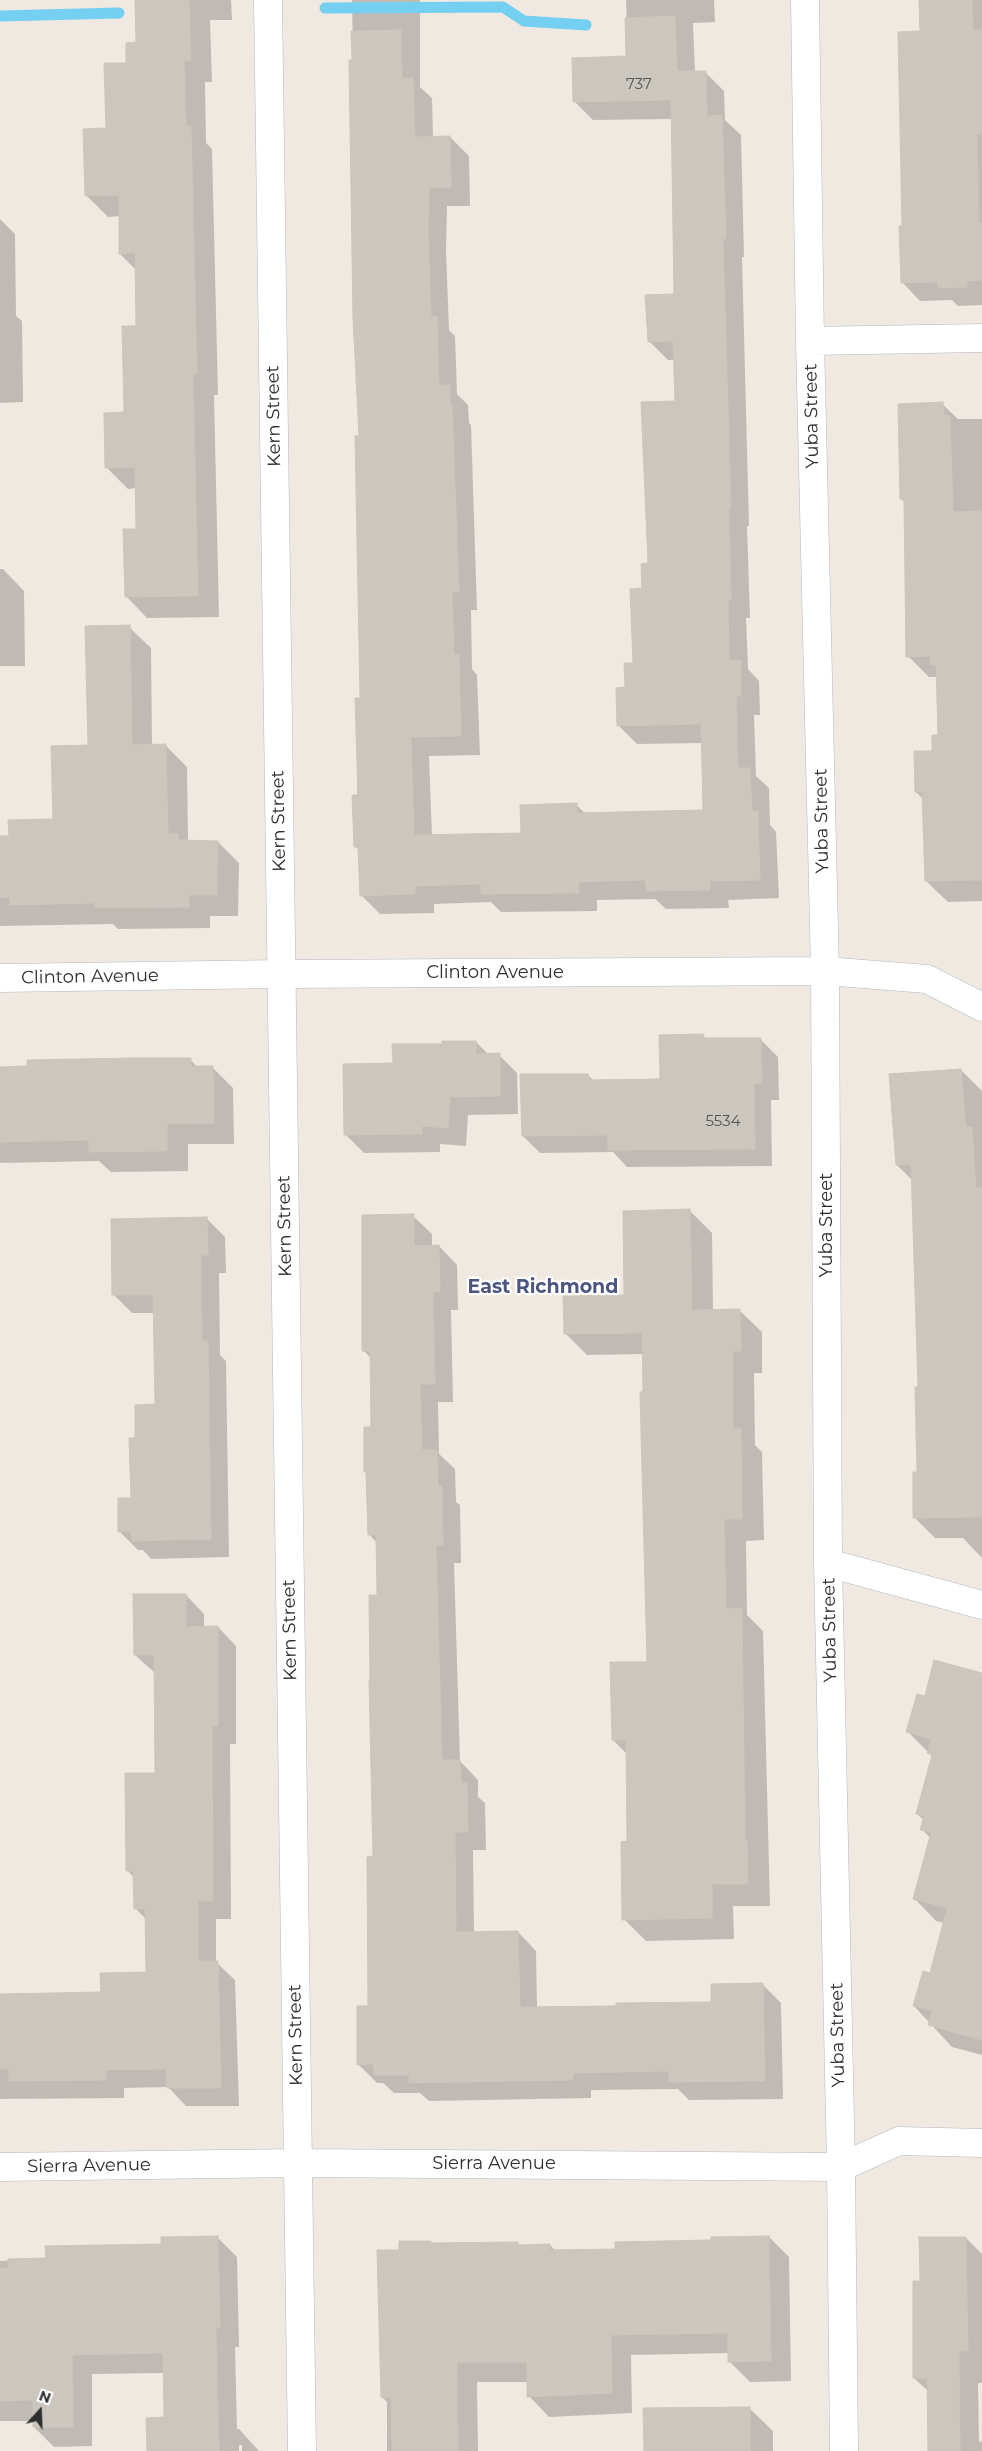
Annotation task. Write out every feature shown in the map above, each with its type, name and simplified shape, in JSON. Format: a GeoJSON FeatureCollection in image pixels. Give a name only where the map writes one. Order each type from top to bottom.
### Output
{"type":"FeatureCollection","features":[{"type":"Feature","properties":{"kind":"street","name":"Kern Street"},"geometry":{"type":"LineString","coordinates":[[268,0],[302,2451]]}},
{"type":"Feature","properties":{"kind":"street","name":"Yuba Street"},"geometry":{"type":"LineString","coordinates":[[805,0],[810,341],[825,972],[828,1563],[841,2167],[844,2451]]}},
{"type":"Feature","properties":{"kind":"street"},"geometry":{"type":"LineString","coordinates":[[810,341],[982,338]]}},
{"type":"Feature","properties":{"kind":"street","name":"Clinton Avenue"},"geometry":{"type":"LineString","coordinates":[[0,978],[281,974],[825,972],[927,979],[982,1007]]}},
{"type":"Feature","properties":{"kind":"street"},"geometry":{"type":"LineString","coordinates":[[828,1563],[982,1605]]}},
{"type":"Feature","properties":{"kind":"street","name":"Sierra Avenue"},"geometry":{"type":"LineString","coordinates":[[0,2167],[298,2163],[841,2167],[900,2141],[982,2143]]}},
{"type":"Feature","properties":{"kind":"building"},"geometry":{"type":"Polygon","coordinates":[[[135,0],[189,0],[191,61],[184,61],[186,126],[191,126],[197,374],[193,374],[198,596],[125,597],[123,529],[136,529],[135,467],[105,468],[104,413],[124,412],[122,326],[136,326],[135,253],[119,254],[119,195],[85,196],[83,129],[106,128],[104,63],[126,63],[126,43],[136,42],[135,0]]]}},
{"type":"Feature","properties":{"kind":"building"},"geometry":{"type":"Polygon","coordinates":[[[919,0],[972,0],[973,30],[982,30],[982,134],[977,134],[979,224],[982,223],[982,280],[967,281],[967,287],[938,288],[938,282],[901,283],[899,226],[902,226],[898,32],[920,31],[919,0]]]}},
{"type":"Feature","properties":{"kind":"building"},"geometry":{"type":"Polygon","coordinates":[[[675,16],[677,71],[706,71],[707,116],[722,115],[726,238],[723,239],[731,507],[729,507],[731,600],[728,600],[729,661],[741,660],[741,696],[736,696],[738,768],[750,768],[752,811],[758,811],[760,880],[710,881],[710,890],[646,891],[645,880],[579,882],[579,893],[481,894],[481,884],[415,886],[415,894],[360,896],[358,847],[354,847],[352,795],[358,795],[355,698],[360,698],[355,436],[359,436],[353,318],[349,60],[352,60],[351,31],[401,30],[402,78],[413,78],[415,137],[450,136],[451,187],[429,188],[428,230],[431,316],[437,316],[439,385],[450,385],[450,405],[452,405],[459,592],[452,592],[454,655],[459,654],[461,736],[411,737],[414,835],[521,833],[520,805],[577,803],[577,813],[703,810],[701,724],[617,726],[616,688],[625,687],[624,663],[633,663],[630,589],[642,588],[641,564],[648,563],[641,402],[675,401],[673,341],[648,342],[645,295],[674,294],[671,100],[573,102],[572,58],[626,56],[625,18],[675,16]]]}},
{"type":"Feature","properties":{"kind":"building"},"geometry":{"type":"Polygon","coordinates":[[[943,402],[944,415],[950,416],[953,512],[982,511],[982,880],[925,881],[922,792],[915,792],[914,751],[932,751],[932,735],[938,735],[936,665],[931,665],[930,656],[906,657],[904,499],[900,499],[898,404],[943,402]]]}},
{"type":"Feature","properties":{"kind":"building"},"geometry":{"type":"Polygon","coordinates":[[[130,625],[132,745],[166,744],[168,834],[178,834],[178,840],[218,841],[217,895],[189,895],[189,907],[95,908],[95,903],[10,905],[10,897],[0,898],[0,836],[9,836],[8,820],[53,819],[51,746],[88,745],[85,626],[130,625]]]}},
{"type":"Feature","properties":{"kind":"building"},"geometry":{"type":"Polygon","coordinates":[[[703,1034],[703,1038],[761,1038],[762,1083],[754,1083],[755,1149],[608,1150],[608,1135],[522,1136],[520,1074],[588,1074],[589,1080],[660,1079],[659,1035],[703,1034]]]}},
{"type":"Feature","properties":{"kind":"building"},"geometry":{"type":"Polygon","coordinates":[[[442,1041],[476,1041],[476,1054],[500,1053],[500,1096],[450,1097],[448,1128],[422,1126],[422,1134],[344,1135],[343,1064],[393,1063],[392,1044],[442,1044],[442,1041]]]}},
{"type":"Feature","properties":{"kind":"building"},"geometry":{"type":"Polygon","coordinates":[[[191,1058],[191,1066],[213,1066],[214,1123],[167,1124],[167,1151],[89,1152],[89,1140],[0,1142],[0,1067],[27,1066],[27,1060],[191,1058]]]}},
{"type":"Feature","properties":{"kind":"building"},"geometry":{"type":"Polygon","coordinates":[[[961,1069],[966,1127],[972,1127],[976,1188],[982,1188],[982,1517],[913,1518],[913,1472],[917,1472],[915,1387],[918,1387],[911,1164],[896,1165],[889,1074],[961,1069]]]}},
{"type":"Feature","properties":{"kind":"building"},"geometry":{"type":"Polygon","coordinates":[[[690,1209],[692,1310],[740,1309],[741,1351],[733,1351],[733,1429],[741,1429],[742,1519],[724,1519],[726,1609],[742,1608],[745,1840],[747,1840],[748,1884],[712,1884],[712,1918],[622,1920],[621,1842],[627,1841],[626,1740],[612,1740],[610,1662],[647,1662],[640,1392],[643,1392],[642,1333],[564,1334],[563,1296],[624,1295],[623,1211],[690,1209]]]}},
{"type":"Feature","properties":{"kind":"building"},"geometry":{"type":"Polygon","coordinates":[[[414,1214],[414,1246],[439,1245],[440,1292],[433,1292],[435,1384],[420,1384],[422,1450],[437,1450],[438,1486],[442,1486],[443,1545],[436,1545],[442,1760],[460,1760],[461,1784],[467,1783],[468,1832],[455,1832],[456,1932],[518,1931],[520,2007],[616,2006],[616,2003],[711,2002],[711,1984],[763,1983],[765,2081],[669,2082],[669,2071],[573,2073],[573,2080],[409,2083],[409,2075],[374,2075],[373,2064],[357,2065],[357,2006],[368,2006],[367,1857],[373,1856],[369,1595],[377,1595],[376,1535],[368,1535],[366,1472],[364,1472],[364,1427],[371,1427],[370,1351],[362,1351],[362,1215],[414,1214]]]}},
{"type":"Feature","properties":{"kind":"building"},"geometry":{"type":"Polygon","coordinates":[[[207,1217],[208,1255],[201,1255],[202,1341],[208,1341],[211,1539],[132,1541],[131,1532],[118,1532],[118,1498],[131,1498],[129,1438],[135,1438],[135,1405],[155,1404],[153,1295],[112,1295],[111,1219],[207,1217]]]}},
{"type":"Feature","properties":{"kind":"building"},"geometry":{"type":"Polygon","coordinates":[[[133,1594],[186,1594],[186,1627],[218,1626],[218,1726],[212,1726],[213,1901],[198,1901],[198,1961],[218,1961],[221,2088],[167,2088],[166,2069],[106,2070],[106,2080],[9,2081],[9,2069],[0,2069],[0,1994],[101,1992],[100,1973],[146,1972],[145,1909],[134,1909],[133,1871],[126,1871],[125,1773],[155,1773],[154,1655],[134,1655],[133,1594]]]}},
{"type":"Feature","properties":{"kind":"building"},"geometry":{"type":"Polygon","coordinates":[[[934,1660],[982,1673],[982,2040],[928,2025],[932,2011],[913,2006],[923,1971],[930,1973],[947,1908],[913,1899],[931,1832],[920,1830],[924,1816],[916,1814],[932,1755],[927,1753],[931,1739],[906,1732],[917,1694],[925,1696],[934,1660]]]}},
{"type":"Feature","properties":{"kind":"building"},"geometry":{"type":"Polygon","coordinates":[[[218,2236],[220,2328],[216,2328],[219,2451],[147,2451],[146,2418],[164,2417],[163,2353],[72,2355],[73,2427],[33,2427],[33,2400],[0,2401],[0,2268],[8,2268],[8,2259],[46,2258],[45,2246],[161,2244],[161,2237],[218,2236]]]}},
{"type":"Feature","properties":{"kind":"building"},"geometry":{"type":"Polygon","coordinates":[[[769,2236],[771,2361],[728,2362],[728,2333],[611,2335],[612,2393],[527,2397],[527,2362],[457,2362],[458,2451],[392,2451],[391,2397],[381,2397],[377,2250],[399,2250],[399,2241],[431,2241],[431,2243],[518,2242],[518,2245],[550,2244],[550,2250],[615,2249],[615,2242],[711,2240],[711,2237],[769,2236]]]}},
{"type":"Feature","properties":{"kind":"building"},"geometry":{"type":"Polygon","coordinates":[[[919,2237],[966,2237],[968,2351],[959,2351],[960,2451],[928,2451],[927,2378],[913,2378],[913,2281],[920,2281],[919,2237]]]}},
{"type":"Feature","properties":{"kind":"building"},"geometry":{"type":"Polygon","coordinates":[[[750,2407],[750,2451],[644,2451],[643,2408],[750,2407]]]}},
{"type":"Feature","properties":{"kind":"waterway"},"geometry":{"type":"LineString","coordinates":[[325,8],[503,7],[524,21],[586,25]]}},
{"type":"Feature","properties":{"kind":"waterway"},"geometry":{"type":"LineString","coordinates":[[0,16],[119,13]]}},
{"type":"Feature","properties":{"kind":"district","name":"East Richmond"},"geometry":{"type":"Point","coordinates":[543,1287]}}]}
